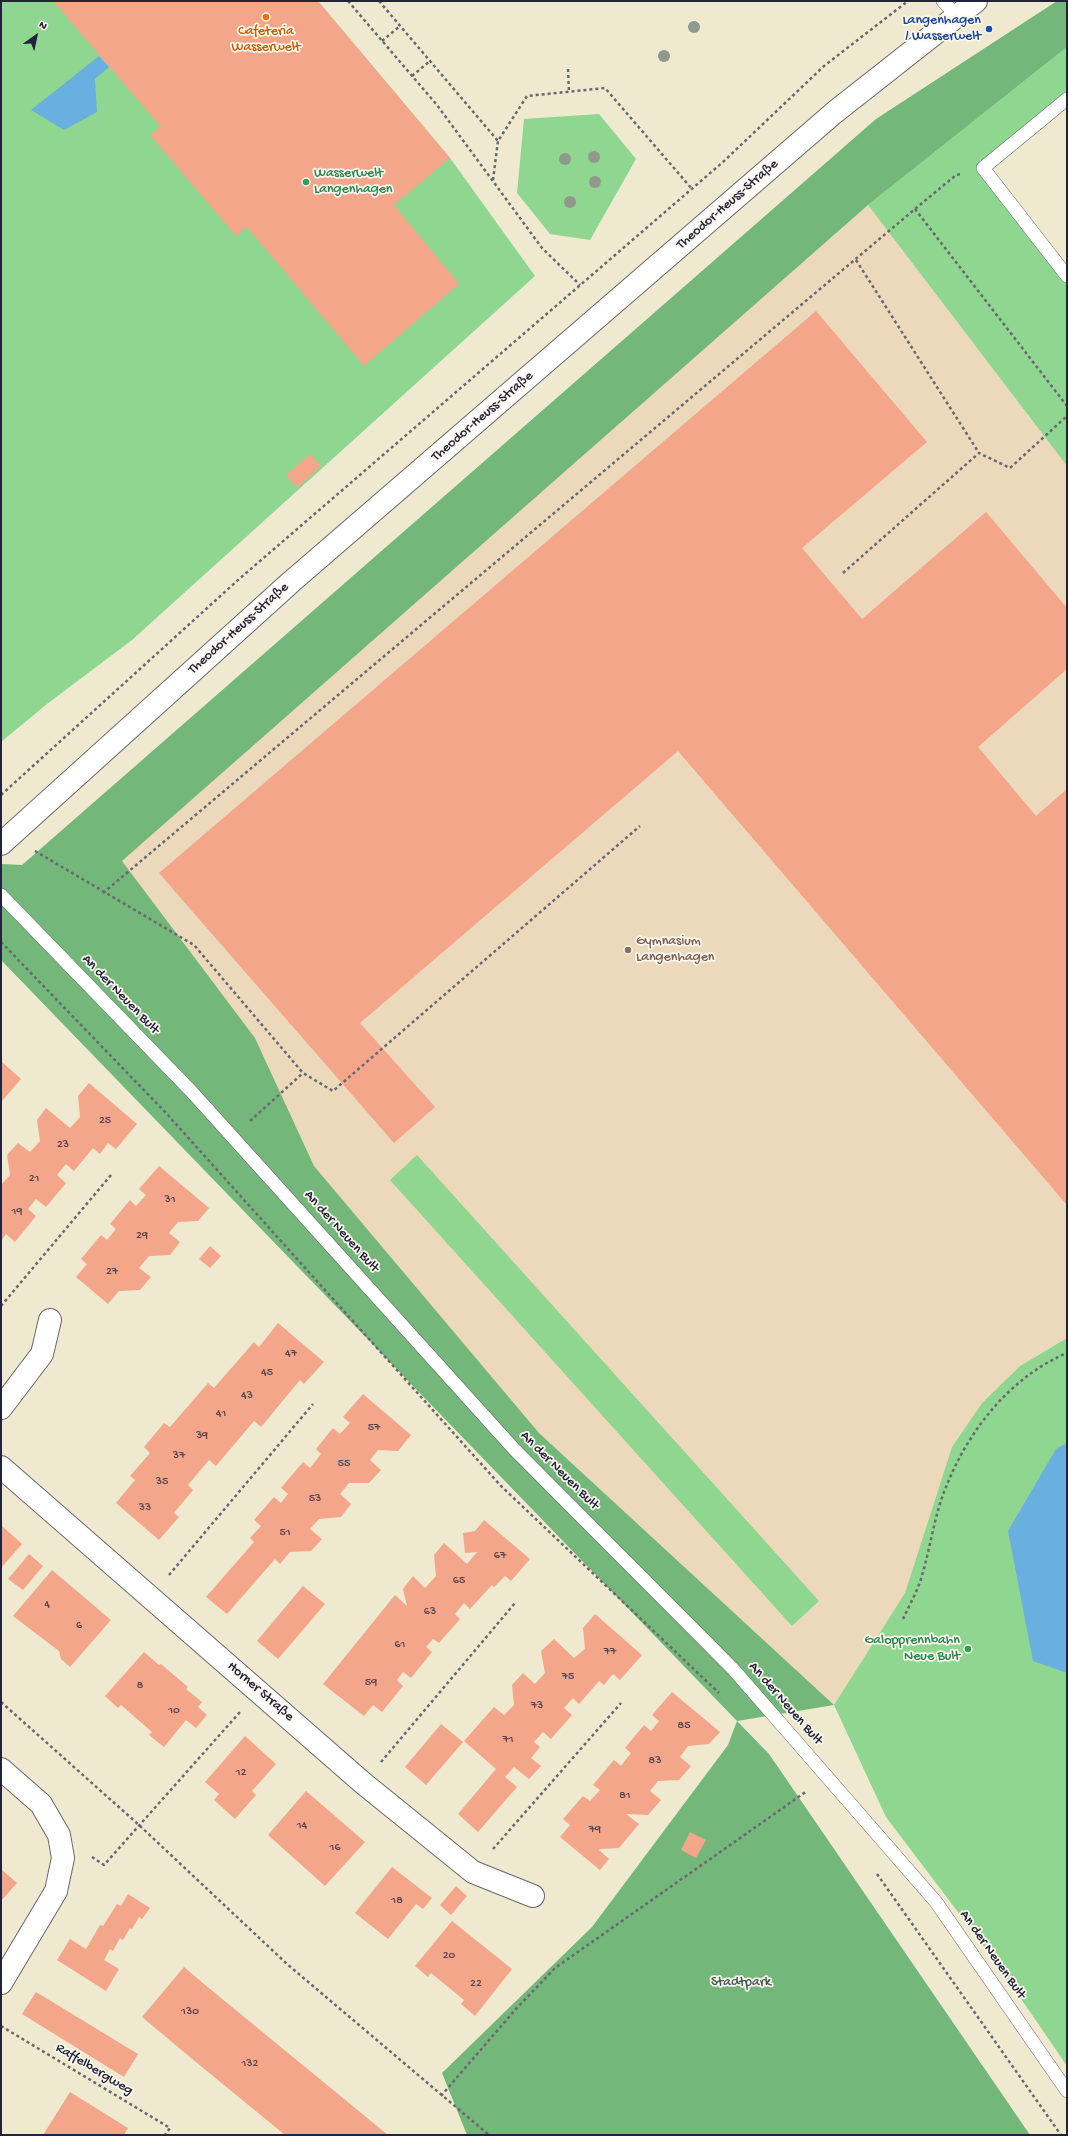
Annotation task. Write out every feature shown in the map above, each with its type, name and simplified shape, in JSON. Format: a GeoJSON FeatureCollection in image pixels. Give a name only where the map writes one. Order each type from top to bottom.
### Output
{"type":"FeatureCollection","features":[{"type":"Feature","properties":{"kind":"street","name":"Theodor-Heuss-Straße"},"geometry":{"type":"LineString","coordinates":[[5,840],[291,582],[835,112],[949,8],[976,1]]}},
{"type":"Feature","properties":{"kind":"street"},"geometry":{"type":"LineString","coordinates":[[1,1408],[42,1354],[50,1320]]}},
{"type":"Feature","properties":{"kind":"street","name":"Horner Straße"},"geometry":{"type":"LineString","coordinates":[[1,1467],[363,1783],[473,1872],[532,1896]]}},
{"type":"Feature","properties":{"kind":"street"},"geometry":{"type":"LineString","coordinates":[[1,1769],[41,1804],[59,1835],[63,1858],[56,1891],[1,1983]]}},
{"type":"Feature","properties":{"kind":"lane"},"geometry":{"type":"LineString","coordinates":[[1067,98],[983,168],[1067,276]]}},
{"type":"Feature","properties":{"kind":"lane","name":"An der Neuen Bult"},"geometry":{"type":"LineString","coordinates":[[1,895],[191,1091],[514,1448],[734,1670],[936,1902],[1067,2091]]}},
{"type":"Feature","properties":{"kind":"path"},"geometry":{"type":"LineString","coordinates":[[348,1],[438,106],[542,248],[580,285]]}},
{"type":"Feature","properties":{"kind":"path"},"geometry":{"type":"LineString","coordinates":[[379,1],[498,141]]}},
{"type":"Feature","properties":{"kind":"path"},"geometry":{"type":"LineString","coordinates":[[1,795],[238,580],[723,162],[824,66],[908,1]]}},
{"type":"Feature","properties":{"kind":"path"},"geometry":{"type":"LineString","coordinates":[[382,41],[400,26]]}},
{"type":"Feature","properties":{"kind":"path"},"geometry":{"type":"LineString","coordinates":[[412,76],[430,61]]}},
{"type":"Feature","properties":{"kind":"path"},"geometry":{"type":"LineString","coordinates":[[568,69],[569,92]]}},
{"type":"Feature","properties":{"kind":"path"},"geometry":{"type":"LineString","coordinates":[[493,180],[498,141],[527,96],[605,88],[692,189]]}},
{"type":"Feature","properties":{"kind":"path"},"geometry":{"type":"LineString","coordinates":[[102,893],[956,175],[983,168]]}},
{"type":"Feature","properties":{"kind":"path"},"geometry":{"type":"LineString","coordinates":[[915,210],[1067,406]]}},
{"type":"Feature","properties":{"kind":"path"},"geometry":{"type":"LineString","coordinates":[[856,260],[979,453],[1010,468],[1067,416]]}},
{"type":"Feature","properties":{"kind":"path"},"geometry":{"type":"LineString","coordinates":[[843,573],[979,453]]}},
{"type":"Feature","properties":{"kind":"path"},"geometry":{"type":"LineString","coordinates":[[5,840],[194,945],[303,1073],[333,1090],[640,826]]}},
{"type":"Feature","properties":{"kind":"path"},"geometry":{"type":"LineString","coordinates":[[1,942],[166,1113],[501,1486],[722,1696]]}},
{"type":"Feature","properties":{"kind":"path"},"geometry":{"type":"LineString","coordinates":[[233,1137],[303,1073]]}},
{"type":"Feature","properties":{"kind":"path"},"geometry":{"type":"LineString","coordinates":[[1,1306],[111,1175]]}},
{"type":"Feature","properties":{"kind":"path"},"geometry":{"type":"LineString","coordinates":[[903,1619],[923,1574],[945,1487],[964,1451],[983,1420],[1008,1392],[1036,1370],[1067,1353]]}},
{"type":"Feature","properties":{"kind":"path"},"geometry":{"type":"LineString","coordinates":[[150,1596],[313,1404]]}},
{"type":"Feature","properties":{"kind":"path"},"geometry":{"type":"LineString","coordinates":[[363,1783],[516,1603]]}},
{"type":"Feature","properties":{"kind":"path"},"geometry":{"type":"LineString","coordinates":[[59,1835],[104,1865],[138,1825],[259,1691]]}},
{"type":"Feature","properties":{"kind":"path"},"geometry":{"type":"LineString","coordinates":[[1,1702],[138,1825],[287,1964],[441,2096],[489,2135]]}},
{"type":"Feature","properties":{"kind":"path"},"geometry":{"type":"LineString","coordinates":[[473,1872],[621,1703]]}},
{"type":"Feature","properties":{"kind":"path"},"geometry":{"type":"LineString","coordinates":[[441,2096],[515,2010],[554,1968],[808,1791]]}},
{"type":"Feature","properties":{"kind":"path"},"geometry":{"type":"LineString","coordinates":[[874,1870],[1061,2135]]}},
{"type":"Feature","properties":{"kind":"path","name":"Raffelbergweg"},"geometry":{"type":"LineString","coordinates":[[1,2026],[170,2128],[165,2135]]}},
{"type":"Feature","properties":{"kind":"shaded area","name":"Gymnasium Langenhagen"},"geometry":{"type":"Polygon","coordinates":[[[868,205],[1067,466],[1067,1338],[1020,1366],[982,1403],[952,1447],[905,1593],[834,1705],[539,1433],[314,1166],[255,1038],[122,861],[868,205]]]}},
{"type":"Feature","properties":{"kind":"green space","name":"Wasserwelt Langenhagen"},"geometry":{"type":"Polygon","coordinates":[[[1,1],[318,1],[450,158],[535,276],[132,640],[47,704],[1,742],[1,1]]]}},
{"type":"Feature","properties":{"kind":"green space"},"geometry":{"type":"Polygon","coordinates":[[[1057,1],[1067,1],[1067,47],[868,205],[122,861],[255,1038],[314,1166],[539,1433],[834,1705],[737,1721],[1,960],[1,864],[22,865],[876,119],[1057,1]]]}},
{"type":"Feature","properties":{"kind":"green space"},"geometry":{"type":"Polygon","coordinates":[[[1067,47],[1067,99],[983,168],[1067,276],[1067,466],[868,205],[1067,47]]]}},
{"type":"Feature","properties":{"kind":"green space"},"geometry":{"type":"Polygon","coordinates":[[[599,114],[636,159],[590,240],[550,234],[517,193],[524,119],[599,114]]]}},
{"type":"Feature","properties":{"kind":"green space"},"geometry":{"type":"Polygon","coordinates":[[[417,1155],[819,1601],[792,1626],[390,1180],[417,1155]]]}},
{"type":"Feature","properties":{"kind":"green space","name":"Galopprennbahn Neue Bult"},"geometry":{"type":"Polygon","coordinates":[[[1067,1338],[1067,2066],[998,1965],[886,1817],[834,1705],[905,1593],[952,1447],[982,1403],[1020,1366],[1067,1338]]]}},
{"type":"Feature","properties":{"kind":"green space","name":"Stadtpark"},"geometry":{"type":"Polygon","coordinates":[[[737,1721],[769,1754],[1030,2135],[467,2135],[442,2073],[592,1927],[728,1745],[737,1721]]]}},
{"type":"Feature","properties":{"kind":"water"},"geometry":{"type":"Polygon","coordinates":[[[99,56],[109,67],[95,79],[97,112],[64,130],[31,110],[99,56]]]}},
{"type":"Feature","properties":{"kind":"water"},"geometry":{"type":"Polygon","coordinates":[[[1067,1443],[1067,1673],[1033,1661],[1008,1531],[1056,1449],[1067,1443]]]}},
{"type":"Feature","properties":{"kind":"building","name":"Wasserwelt Langenhagen"},"geometry":{"type":"Polygon","coordinates":[[[53,1],[318,1],[450,158],[394,205],[459,284],[364,366],[247,227],[236,236],[150,135],[161,127],[53,1]]]}},
{"type":"Feature","properties":{"kind":"building"},"geometry":{"type":"Polygon","coordinates":[[[816,311],[927,442],[802,548],[862,619],[986,512],[1067,608],[1067,669],[978,747],[1036,816],[1067,789],[1067,1205],[678,751],[360,1023],[435,1107],[394,1143],[159,873],[816,311]]]}},
{"type":"Feature","properties":{"kind":"building"},"geometry":{"type":"Polygon","coordinates":[[[310,454],[321,466],[297,488],[286,475],[310,454]]]}},
{"type":"Feature","properties":{"kind":"building"},"geometry":{"type":"Polygon","coordinates":[[[1,1061],[21,1079],[1,1102],[1,1061]]]}},
{"type":"Feature","properties":{"kind":"building"},"geometry":{"type":"Polygon","coordinates":[[[89,1083],[137,1124],[116,1149],[108,1143],[100,1154],[93,1148],[74,1171],[66,1164],[57,1175],[66,1183],[46,1207],[36,1199],[28,1209],[36,1216],[15,1242],[6,1234],[1,1241],[1,1185],[10,1175],[7,1155],[18,1143],[30,1152],[40,1141],[37,1120],[46,1108],[70,1128],[80,1117],[78,1096],[89,1083]]]}},
{"type":"Feature","properties":{"kind":"building"},"geometry":{"type":"Polygon","coordinates":[[[159,1166],[209,1208],[198,1221],[178,1222],[169,1233],[180,1242],[170,1255],[149,1256],[139,1268],[151,1277],[140,1290],[119,1291],[108,1304],[76,1277],[87,1264],[81,1259],[101,1235],[107,1240],[116,1229],[110,1224],[130,1200],[136,1206],[146,1195],[139,1189],[159,1166]]]}},
{"type":"Feature","properties":{"kind":"building"},"geometry":{"type":"Polygon","coordinates":[[[210,1246],[221,1256],[210,1268],[199,1259],[210,1246]]]}},
{"type":"Feature","properties":{"kind":"building"},"geometry":{"type":"Polygon","coordinates":[[[278,1323],[324,1362],[304,1384],[300,1380],[261,1427],[254,1421],[216,1466],[209,1460],[188,1485],[193,1490],[174,1513],[179,1517],[159,1540],[116,1503],[135,1480],[130,1476],[150,1453],[144,1447],[164,1423],[170,1427],[208,1383],[214,1388],[254,1342],[259,1347],[278,1323]]]}},
{"type":"Feature","properties":{"kind":"building"},"geometry":{"type":"Polygon","coordinates":[[[363,1394],[411,1435],[398,1451],[378,1450],[370,1460],[381,1470],[369,1483],[349,1483],[340,1494],[351,1504],[341,1517],[319,1519],[310,1529],[322,1539],[311,1551],[290,1552],[280,1564],[275,1559],[227,1614],[206,1597],[254,1542],[250,1538],[261,1526],[254,1520],[274,1497],[281,1503],[288,1494],[281,1488],[303,1462],[310,1468],[321,1454],[316,1449],[333,1428],[340,1434],[350,1423],[343,1417],[363,1394]]]}},
{"type":"Feature","properties":{"kind":"building"},"geometry":{"type":"Polygon","coordinates":[[[484,1520],[530,1559],[511,1581],[505,1576],[494,1587],[492,1585],[470,1609],[464,1603],[455,1614],[460,1619],[439,1643],[433,1639],[426,1647],[432,1652],[411,1678],[403,1672],[397,1680],[403,1686],[382,1712],[373,1705],[364,1716],[323,1684],[395,1595],[407,1606],[403,1589],[413,1576],[425,1588],[436,1576],[434,1555],[444,1543],[467,1564],[477,1552],[465,1553],[463,1533],[475,1531],[484,1520]]]}},
{"type":"Feature","properties":{"kind":"building"},"geometry":{"type":"Polygon","coordinates":[[[1,1525],[22,1544],[1,1568],[1,1525]]]}},
{"type":"Feature","properties":{"kind":"building"},"geometry":{"type":"Polygon","coordinates":[[[29,1554],[43,1566],[23,1590],[8,1579],[29,1554]]]}},
{"type":"Feature","properties":{"kind":"building"},"geometry":{"type":"Polygon","coordinates":[[[52,1570],[111,1620],[70,1667],[61,1659],[59,1651],[13,1616],[52,1570]]]}},
{"type":"Feature","properties":{"kind":"building"},"geometry":{"type":"Polygon","coordinates":[[[303,1586],[325,1604],[278,1659],[257,1641],[303,1586]]]}},
{"type":"Feature","properties":{"kind":"building"},"geometry":{"type":"Polygon","coordinates":[[[595,1614],[642,1655],[620,1680],[613,1674],[604,1685],[599,1681],[579,1704],[573,1698],[564,1708],[572,1715],[551,1739],[543,1732],[534,1742],[540,1747],[531,1758],[541,1766],[529,1779],[514,1767],[505,1777],[517,1787],[478,1832],[458,1814],[496,1769],[464,1741],[494,1707],[504,1715],[514,1705],[512,1685],[523,1673],[535,1684],[545,1673],[541,1651],[554,1639],[574,1658],[585,1649],[583,1628],[595,1614]]]}},
{"type":"Feature","properties":{"kind":"building"},"geometry":{"type":"Polygon","coordinates":[[[144,1652],[188,1687],[186,1689],[202,1702],[198,1707],[207,1715],[196,1728],[186,1720],[164,1747],[149,1735],[152,1732],[121,1705],[118,1708],[105,1696],[144,1652]]]}},
{"type":"Feature","properties":{"kind":"building"},"geometry":{"type":"Polygon","coordinates":[[[672,1692],[720,1732],[709,1744],[688,1746],[680,1757],[691,1766],[679,1780],[658,1781],[650,1791],[661,1800],[648,1815],[626,1814],[639,1824],[619,1848],[599,1850],[609,1859],[600,1870],[560,1837],[570,1825],[563,1819],[583,1796],[590,1801],[600,1790],[593,1785],[614,1760],[621,1766],[631,1753],[625,1748],[644,1725],[651,1731],[659,1721],[652,1715],[672,1692]]]}},
{"type":"Feature","properties":{"kind":"building"},"geometry":{"type":"Polygon","coordinates":[[[441,1724],[463,1742],[426,1785],[405,1767],[441,1724]]]}},
{"type":"Feature","properties":{"kind":"building"},"geometry":{"type":"Polygon","coordinates":[[[245,1736],[276,1764],[252,1791],[256,1795],[235,1819],[214,1800],[219,1794],[205,1782],[245,1736]]]}},
{"type":"Feature","properties":{"kind":"building"},"geometry":{"type":"Polygon","coordinates":[[[306,1791],[365,1842],[325,1886],[268,1835],[306,1791]]]}},
{"type":"Feature","properties":{"kind":"building"},"geometry":{"type":"Polygon","coordinates":[[[690,1832],[706,1840],[696,1858],[681,1850],[690,1832]]]}},
{"type":"Feature","properties":{"kind":"building"},"geometry":{"type":"Polygon","coordinates":[[[392,1867],[432,1898],[423,1909],[416,1904],[388,1939],[355,1913],[392,1867]]]}},
{"type":"Feature","properties":{"kind":"building"},"geometry":{"type":"Polygon","coordinates":[[[1,1869],[17,1883],[1,1901],[1,1869]]]}},
{"type":"Feature","properties":{"kind":"building"},"geometry":{"type":"Polygon","coordinates":[[[456,1886],[467,1896],[451,1915],[440,1905],[456,1886]]]}},
{"type":"Feature","properties":{"kind":"building"},"geometry":{"type":"Polygon","coordinates":[[[128,1894],[150,1908],[142,1919],[139,1917],[123,1940],[120,1938],[113,1951],[110,1949],[104,1960],[119,1969],[106,1991],[57,1960],[70,1939],[86,1949],[100,1925],[103,1926],[117,1904],[121,1906],[128,1894]]]}},
{"type":"Feature","properties":{"kind":"building"},"geometry":{"type":"Polygon","coordinates":[[[452,1921],[512,1969],[475,2016],[461,2004],[464,2000],[431,1973],[428,1977],[415,1966],[452,1921]]]}},
{"type":"Feature","properties":{"kind":"building"},"geometry":{"type":"Polygon","coordinates":[[[184,1967],[388,2135],[285,2135],[191,2058],[142,2017],[184,1967]]]}},
{"type":"Feature","properties":{"kind":"building"},"geometry":{"type":"Polygon","coordinates":[[[36,1992],[138,2054],[124,2077],[22,2014],[36,1992]]]}},
{"type":"Feature","properties":{"kind":"building"},"geometry":{"type":"Polygon","coordinates":[[[70,2092],[128,2128],[124,2135],[43,2135],[70,2092]]]}},
{"type":"Feature","properties":{"kind":"place","name":"Cafeteria Wasserwelt"},"geometry":{"type":"Point","coordinates":[266,17]}},
{"type":"Feature","properties":{"kind":"place","name":"Langenhagen / Wasserwelt"},"geometry":{"type":"Point","coordinates":[989,29]}},
{"type":"Feature","properties":{"kind":"place","name":"Wasserwelt Langenhagen"},"geometry":{"type":"Point","coordinates":[306,182]}},
{"type":"Feature","properties":{"kind":"place","name":"Gymnasium Langenhagen"},"geometry":{"type":"Point","coordinates":[628,950]}},
{"type":"Feature","properties":{"kind":"place","name":"Galopprennbahn Neue Bult"},"geometry":{"type":"Point","coordinates":[968,1649]}}]}
